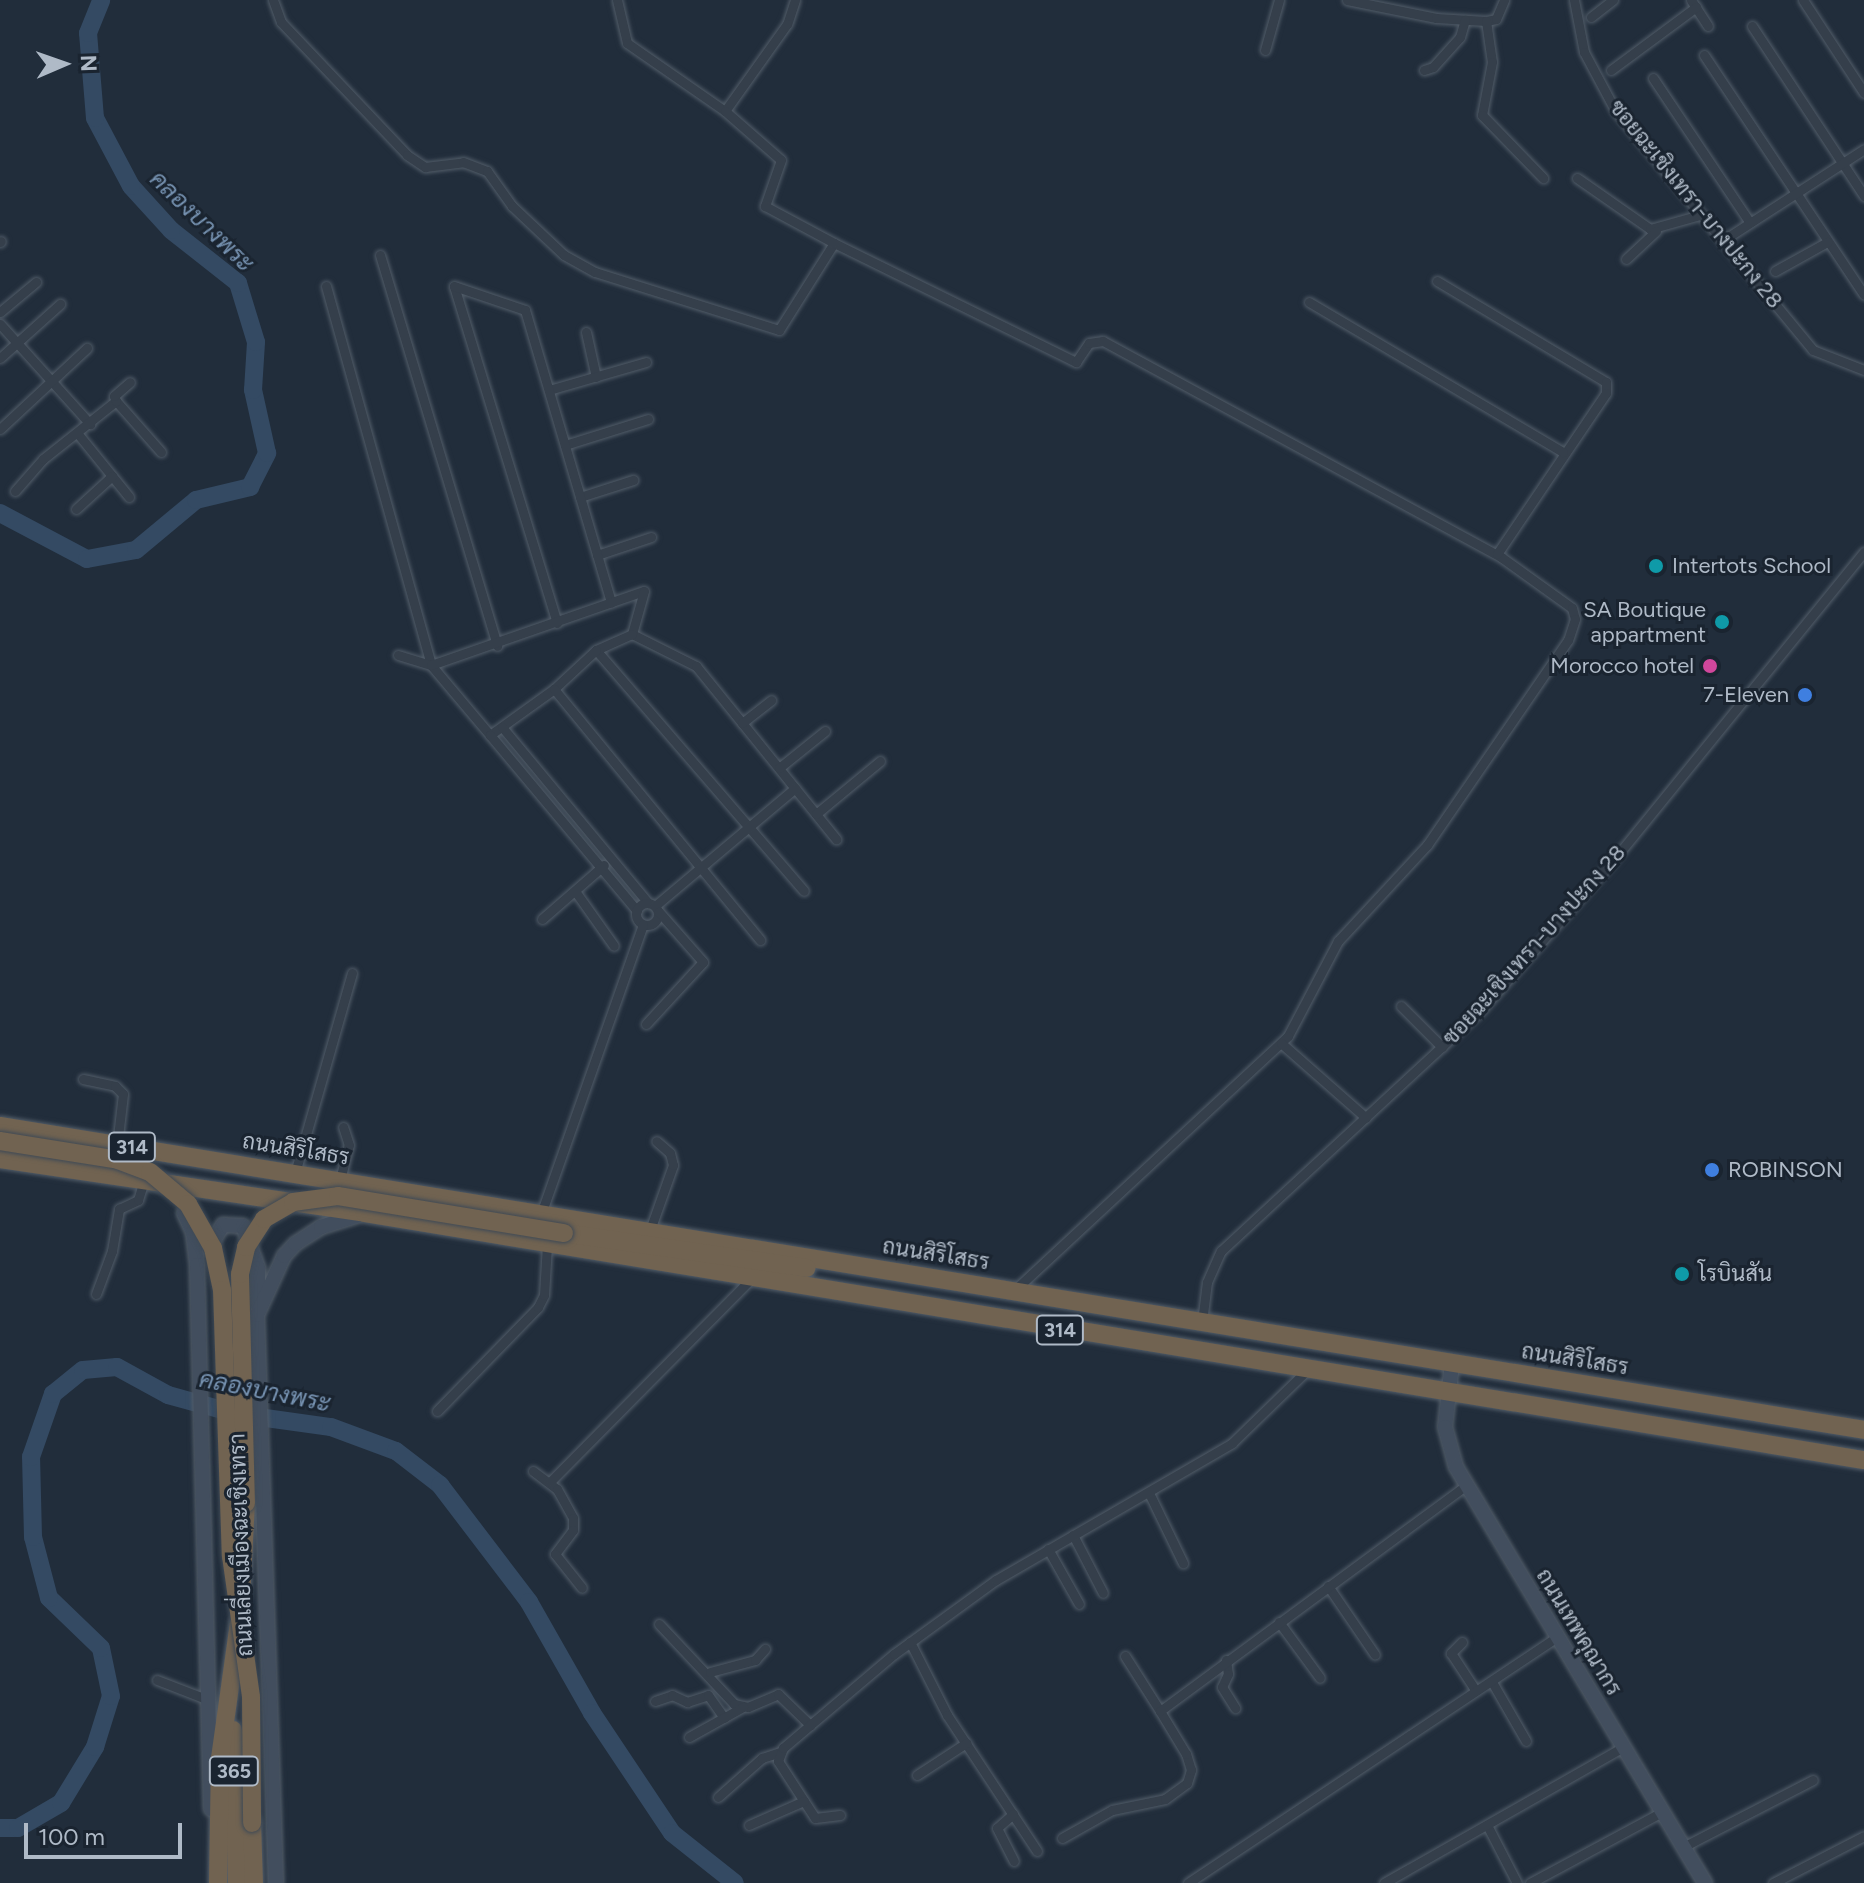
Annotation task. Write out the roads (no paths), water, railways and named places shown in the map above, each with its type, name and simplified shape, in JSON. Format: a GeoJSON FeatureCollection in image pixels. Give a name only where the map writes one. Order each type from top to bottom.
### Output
{"type":"FeatureCollection","features":[{"type":"Feature","properties":{"kind":"highway","name":"ถนนสิริโสธร"},"geometry":{"type":"LineString","coordinates":[[0,1126],[1864,1430]]}},
{"type":"Feature","properties":{"kind":"highway"},"geometry":{"type":"LineString","coordinates":[[0,1141],[118,1160],[150,1172],[188,1204],[213,1248],[222,1290],[231,1556],[251,1697],[254,1883]]}},
{"type":"Feature","properties":{"kind":"highway","name":"314"},"geometry":{"type":"LineString","coordinates":[[0,1159],[365,1213],[750,1280],[1864,1460]]}},
{"type":"Feature","properties":{"kind":"highway"},"geometry":{"type":"LineString","coordinates":[[218,1161],[226,1175],[218,1191]]}},
{"type":"Feature","properties":{"kind":"highway"},"geometry":{"type":"LineString","coordinates":[[257,1197],[251,1182],[264,1169]]}},
{"type":"Feature","properties":{"kind":"highway"},"geometry":{"type":"LineString","coordinates":[[216,1883],[220,1758],[231,1660],[238,1632],[246,1503],[240,1274],[246,1247],[264,1219],[293,1202],[338,1196],[743,1262],[899,1273]]}},
{"type":"Feature","properties":{"kind":"highway","name":"ถนนเลี่ยงเมืองฉะเชิงเทรา"},"geometry":{"type":"LineString","coordinates":[[231,1660],[237,1883]]}},
{"type":"Feature","properties":{"kind":"main road","name":"ถนนเลี่ยงเมืองฉะเชิงเทรา"},"geometry":{"type":"LineString","coordinates":[[148,1181],[183,1210],[193,1232],[206,1699]]}},
{"type":"Feature","properties":{"kind":"main road","name":"ถนนเลี่ยงเมืองฉะเชิงเทรา"},"geometry":{"type":"LineString","coordinates":[[276,1883],[257,1315],[276,1270],[295,1244],[321,1227],[365,1213]]}},
{"type":"Feature","properties":{"kind":"main road"},"geometry":{"type":"LineString","coordinates":[[197,1304],[211,1239],[216,1230],[233,1222],[243,1226],[253,1247],[257,1315]]}},
{"type":"Feature","properties":{"kind":"main road","name":"ถนนเทพคุณากร"},"geometry":{"type":"LineString","coordinates":[[1452,1363],[1447,1393],[1449,1446],[1466,1485],[1705,1883]]}},
{"type":"Feature","properties":{"kind":"main road","name":"365"},"geometry":{"type":"LineString","coordinates":[[206,1699],[216,1883]]}},
{"type":"Feature","properties":{"kind":"street"},"geometry":{"type":"LineString","coordinates":[[273,0],[281,22],[407,155],[425,167],[463,162],[487,171],[512,206],[564,255],[595,272],[779,330],[834,243]]}},
{"type":"Feature","properties":{"kind":"street"},"geometry":{"type":"LineString","coordinates":[[617,0],[627,43],[725,111],[781,160],[765,206],[1076,362],[1089,343],[1103,341],[1497,554],[1572,608],[1575,619],[1568,640],[1427,845],[1338,941],[1281,1043],[1014,1291]]}},
{"type":"Feature","properties":{"kind":"street"},"geometry":{"type":"LineString","coordinates":[[725,111],[787,24],[795,0]]}},
{"type":"Feature","properties":{"kind":"street"},"geometry":{"type":"LineString","coordinates":[[1265,50],[1279,0]]}},
{"type":"Feature","properties":{"kind":"street"},"geometry":{"type":"LineString","coordinates":[[1347,0],[1486,21],[1496,19],[1504,0]]}},
{"type":"Feature","properties":{"kind":"street","name":"ซอยฉะเชิงเทรา-บางปะกง 28"},"geometry":{"type":"LineString","coordinates":[[1574,0],[1584,52],[1615,110],[1813,350],[1864,370]]}},
{"type":"Feature","properties":{"kind":"street"},"geometry":{"type":"LineString","coordinates":[[1591,17],[1613,0]]}},
{"type":"Feature","properties":{"kind":"street"},"geometry":{"type":"LineString","coordinates":[[1803,0],[1864,93]]}},
{"type":"Feature","properties":{"kind":"street"},"geometry":{"type":"LineString","coordinates":[[1611,70],[1694,4],[1708,26]]}},
{"type":"Feature","properties":{"kind":"street"},"geometry":{"type":"LineString","coordinates":[[1424,70],[1433,67],[1460,37],[1465,20]]}},
{"type":"Feature","properties":{"kind":"street"},"geometry":{"type":"LineString","coordinates":[[1486,21],[1492,62],[1482,115],[1543,178]]}},
{"type":"Feature","properties":{"kind":"street"},"geometry":{"type":"LineString","coordinates":[[1752,26],[1864,196]]}},
{"type":"Feature","properties":{"kind":"street"},"geometry":{"type":"LineString","coordinates":[[1704,55],[1864,295]]}},
{"type":"Feature","properties":{"kind":"street"},"geometry":{"type":"LineString","coordinates":[[1653,78],[1750,223]]}},
{"type":"Feature","properties":{"kind":"street"},"geometry":{"type":"LineString","coordinates":[[1722,241],[1864,149]]}},
{"type":"Feature","properties":{"kind":"street"},"geometry":{"type":"LineString","coordinates":[[1577,178],[1656,231]]}},
{"type":"Feature","properties":{"kind":"street"},"geometry":{"type":"LineString","coordinates":[[1626,259],[1656,231],[1700,215]]}},
{"type":"Feature","properties":{"kind":"street"},"geometry":{"type":"LineString","coordinates":[[1775,271],[1827,242]]}},
{"type":"Feature","properties":{"kind":"street"},"geometry":{"type":"LineString","coordinates":[[380,255],[497,646]]}},
{"type":"Feature","properties":{"kind":"street"},"geometry":{"type":"LineString","coordinates":[[1437,281],[1606,382],[1606,393],[1563,452],[1497,554]]}},
{"type":"Feature","properties":{"kind":"street"},"geometry":{"type":"LineString","coordinates":[[0,312],[36,282]]}},
{"type":"Feature","properties":{"kind":"street"},"geometry":{"type":"LineString","coordinates":[[326,286],[431,665],[602,867],[637,911],[643,924],[541,1214]]}},
{"type":"Feature","properties":{"kind":"street"},"geometry":{"type":"LineString","coordinates":[[557,623],[454,286],[525,310],[611,603]]}},
{"type":"Feature","properties":{"kind":"street"},"geometry":{"type":"LineString","coordinates":[[1309,302],[1563,452]]}},
{"type":"Feature","properties":{"kind":"street"},"geometry":{"type":"LineString","coordinates":[[0,358],[60,304]]}},
{"type":"Feature","properties":{"kind":"street"},"geometry":{"type":"LineString","coordinates":[[0,324],[90,424]]}},
{"type":"Feature","properties":{"kind":"street"},"geometry":{"type":"LineString","coordinates":[[586,332],[596,377]]}},
{"type":"Feature","properties":{"kind":"street"},"geometry":{"type":"LineString","coordinates":[[0,429],[87,348]]}},
{"type":"Feature","properties":{"kind":"street"},"geometry":{"type":"LineString","coordinates":[[549,390],[646,362]]}},
{"type":"Feature","properties":{"kind":"street"},"geometry":{"type":"LineString","coordinates":[[130,382],[114,396],[116,401],[161,452]]}},
{"type":"Feature","properties":{"kind":"street"},"geometry":{"type":"LineString","coordinates":[[15,491],[43,459],[116,401]]}},
{"type":"Feature","properties":{"kind":"street"},"geometry":{"type":"LineString","coordinates":[[565,445],[648,419]]}},
{"type":"Feature","properties":{"kind":"street"},"geometry":{"type":"LineString","coordinates":[[78,434],[129,497]]}},
{"type":"Feature","properties":{"kind":"street"},"geometry":{"type":"LineString","coordinates":[[76,509],[112,476]]}},
{"type":"Feature","properties":{"kind":"street"},"geometry":{"type":"LineString","coordinates":[[580,497],[633,480]]}},
{"type":"Feature","properties":{"kind":"street"},"geometry":{"type":"LineString","coordinates":[[597,555],[651,537]]}},
{"type":"Feature","properties":{"kind":"street","name":"ซอยฉะเชิงเทรา-บางปะกง 28"},"geometry":{"type":"LineString","coordinates":[[1202,1322],[1207,1282],[1221,1251],[1442,1047],[1605,870],[1864,552]]}},
{"type":"Feature","properties":{"kind":"street"},"geometry":{"type":"LineString","coordinates":[[398,655],[431,665],[497,646],[644,591],[632,634]]}},
{"type":"Feature","properties":{"kind":"street"},"geometry":{"type":"LineString","coordinates":[[490,735],[554,689],[596,650],[632,634]]}},
{"type":"Feature","properties":{"kind":"street"},"geometry":{"type":"LineString","coordinates":[[632,634],[696,666],[836,839]]}},
{"type":"Feature","properties":{"kind":"street"},"geometry":{"type":"LineString","coordinates":[[596,650],[804,891]]}},
{"type":"Feature","properties":{"kind":"street"},"geometry":{"type":"LineString","coordinates":[[554,689],[760,940]]}},
{"type":"Feature","properties":{"kind":"street"},"geometry":{"type":"LineString","coordinates":[[742,723],[771,700]]}},
{"type":"Feature","properties":{"kind":"street"},"geometry":{"type":"LineString","coordinates":[[502,727],[703,962],[646,1024]]}},
{"type":"Feature","properties":{"kind":"street"},"geometry":{"type":"LineString","coordinates":[[779,768],[825,731]]}},
{"type":"Feature","properties":{"kind":"street"},"geometry":{"type":"LineString","coordinates":[[816,814],[880,761]]}},
{"type":"Feature","properties":{"kind":"street"},"geometry":{"type":"LineString","coordinates":[[637,911],[654,907],[795,788]]}},
{"type":"Feature","properties":{"kind":"street"},"geometry":{"type":"LineString","coordinates":[[542,919],[613,858]]}},
{"type":"Feature","properties":{"kind":"street"},"geometry":{"type":"LineString","coordinates":[[575,891],[614,946]]}},
{"type":"Feature","properties":{"kind":"street"},"geometry":{"type":"LineString","coordinates":[[643,924],[654,923],[654,907]]}},
{"type":"Feature","properties":{"kind":"street"},"geometry":{"type":"LineString","coordinates":[[295,1173],[352,973]]}},
{"type":"Feature","properties":{"kind":"street"},"geometry":{"type":"LineString","coordinates":[[1401,1006],[1442,1047]]}},
{"type":"Feature","properties":{"kind":"street"},"geometry":{"type":"LineString","coordinates":[[1281,1043],[1366,1118]]}},
{"type":"Feature","properties":{"kind":"street"},"geometry":{"type":"LineString","coordinates":[[83,1079],[115,1086],[123,1094],[117,1145]]}},
{"type":"Feature","properties":{"kind":"street"},"geometry":{"type":"LineString","coordinates":[[340,1180],[349,1145],[343,1127]]}},
{"type":"Feature","properties":{"kind":"street"},"geometry":{"type":"LineString","coordinates":[[650,1230],[673,1165],[670,1153],[656,1141]]}},
{"type":"Feature","properties":{"kind":"street"},"geometry":{"type":"LineString","coordinates":[[96,1294],[112,1251],[119,1209],[138,1200],[148,1181]]}},
{"type":"Feature","properties":{"kind":"street"},"geometry":{"type":"LineString","coordinates":[[437,1411],[538,1307],[544,1295],[547,1245]]}},
{"type":"Feature","properties":{"kind":"street"},"geometry":{"type":"LineString","coordinates":[[550,1482],[750,1280]]}},
{"type":"Feature","properties":{"kind":"street"},"geometry":{"type":"LineString","coordinates":[[718,1797],[762,1758],[780,1752],[910,1642],[1048,1549],[1232,1443],[1307,1370]]}},
{"type":"Feature","properties":{"kind":"street"},"geometry":{"type":"LineString","coordinates":[[533,1471],[550,1482],[565,1499],[575,1525],[555,1554],[582,1588]]}},
{"type":"Feature","properties":{"kind":"street"},"geometry":{"type":"LineString","coordinates":[[1160,1711],[1466,1485]]}},
{"type":"Feature","properties":{"kind":"street"},"geometry":{"type":"LineString","coordinates":[[1149,1493],[1183,1563]]}},
{"type":"Feature","properties":{"kind":"street"},"geometry":{"type":"LineString","coordinates":[[1073,1535],[1103,1593]]}},
{"type":"Feature","properties":{"kind":"street"},"geometry":{"type":"LineString","coordinates":[[1048,1549],[1079,1604]]}},
{"type":"Feature","properties":{"kind":"street"},"geometry":{"type":"LineString","coordinates":[[1328,1586],[1375,1655]]}},
{"type":"Feature","properties":{"kind":"street"},"geometry":{"type":"LineString","coordinates":[[1279,1622],[1320,1678]]}},
{"type":"Feature","properties":{"kind":"street"},"geometry":{"type":"LineString","coordinates":[[659,1624],[710,1672],[734,1704],[743,1707]]}},
{"type":"Feature","properties":{"kind":"street"},"geometry":{"type":"LineString","coordinates":[[1188,1883],[1557,1637]]}},
{"type":"Feature","properties":{"kind":"street"},"geometry":{"type":"LineString","coordinates":[[910,1642],[966,1743],[1037,1851]]}},
{"type":"Feature","properties":{"kind":"street"},"geometry":{"type":"LineString","coordinates":[[1462,1642],[1451,1653],[1476,1691]]}},
{"type":"Feature","properties":{"kind":"street"},"geometry":{"type":"LineString","coordinates":[[710,1672],[755,1660],[765,1649]]}},
{"type":"Feature","properties":{"kind":"street"},"geometry":{"type":"LineString","coordinates":[[1062,1838],[1112,1810],[1165,1799],[1187,1783],[1191,1770],[1186,1754],[1125,1656]]}},
{"type":"Feature","properties":{"kind":"street"},"geometry":{"type":"LineString","coordinates":[[1226,1660],[1229,1668],[1222,1687],[1235,1708]]}},
{"type":"Feature","properties":{"kind":"street"},"geometry":{"type":"LineString","coordinates":[[157,1680],[206,1699]]}},
{"type":"Feature","properties":{"kind":"street"},"geometry":{"type":"LineString","coordinates":[[1492,1682],[1526,1741]]}},
{"type":"Feature","properties":{"kind":"street"},"geometry":{"type":"LineString","coordinates":[[689,1737],[743,1707],[778,1694],[810,1725]]}},
{"type":"Feature","properties":{"kind":"street"},"geometry":{"type":"LineString","coordinates":[[655,1701],[672,1695],[687,1702],[708,1695],[724,1718]]}},
{"type":"Feature","properties":{"kind":"street"},"geometry":{"type":"LineString","coordinates":[[917,1775],[966,1743]]}},
{"type":"Feature","properties":{"kind":"street"},"geometry":{"type":"LineString","coordinates":[[1384,1883],[1623,1747]]}},
{"type":"Feature","properties":{"kind":"street"},"geometry":{"type":"LineString","coordinates":[[780,1752],[778,1761],[815,1818],[840,1815]]}},
{"type":"Feature","properties":{"kind":"street"},"geometry":{"type":"LineString","coordinates":[[1683,1847],[1813,1780]]}},
{"type":"Feature","properties":{"kind":"street"},"geometry":{"type":"LineString","coordinates":[[749,1825],[804,1801]]}},
{"type":"Feature","properties":{"kind":"street"},"geometry":{"type":"LineString","coordinates":[[1530,1883],[1662,1812]]}},
{"type":"Feature","properties":{"kind":"street"},"geometry":{"type":"LineString","coordinates":[[1013,1814],[997,1828],[1014,1861]]}},
{"type":"Feature","properties":{"kind":"street"},"geometry":{"type":"LineString","coordinates":[[1487,1825],[1517,1883]]}},
{"type":"Feature","properties":{"kind":"street"},"geometry":{"type":"LineString","coordinates":[[1773,1883],[1864,1836]]}},
{"type":"Feature","properties":{"kind":"waterway","name":"คลองบางพระ"},"geometry":{"type":"LineString","coordinates":[[0,513],[87,559],[136,550],[196,500],[250,487],[267,453],[253,390],[256,342],[238,283],[171,230],[131,186],[95,118],[88,33],[101,0]]}},
{"type":"Feature","properties":{"kind":"waterway","name":"คลองบางพระ"},"geometry":{"type":"LineString","coordinates":[[0,1828],[18,1828],[61,1803],[95,1747],[111,1696],[101,1648],[49,1598],[33,1537],[31,1457],[53,1394],[83,1370],[117,1367],[168,1395],[237,1414],[331,1427],[396,1451],[440,1485],[529,1602],[592,1713],[672,1833],[735,1883]]}},
{"type":"Feature","properties":{"kind":"place","name":"Intertots School"},"geometry":{"type":"Point","coordinates":[1656,566]}},
{"type":"Feature","properties":{"kind":"place","name":"SA Boutique appartment"},"geometry":{"type":"Point","coordinates":[1722,622]}},
{"type":"Feature","properties":{"kind":"place","name":"Morocco hotel"},"geometry":{"type":"Point","coordinates":[1710,666]}},
{"type":"Feature","properties":{"kind":"place","name":"7-Eleven"},"geometry":{"type":"Point","coordinates":[1805,695]}},
{"type":"Feature","properties":{"kind":"place","name":"ROBINSON"},"geometry":{"type":"Point","coordinates":[1712,1170]}},
{"type":"Feature","properties":{"kind":"place","name":"โรบินสัน"},"geometry":{"type":"Point","coordinates":[1682,1274]}}]}
